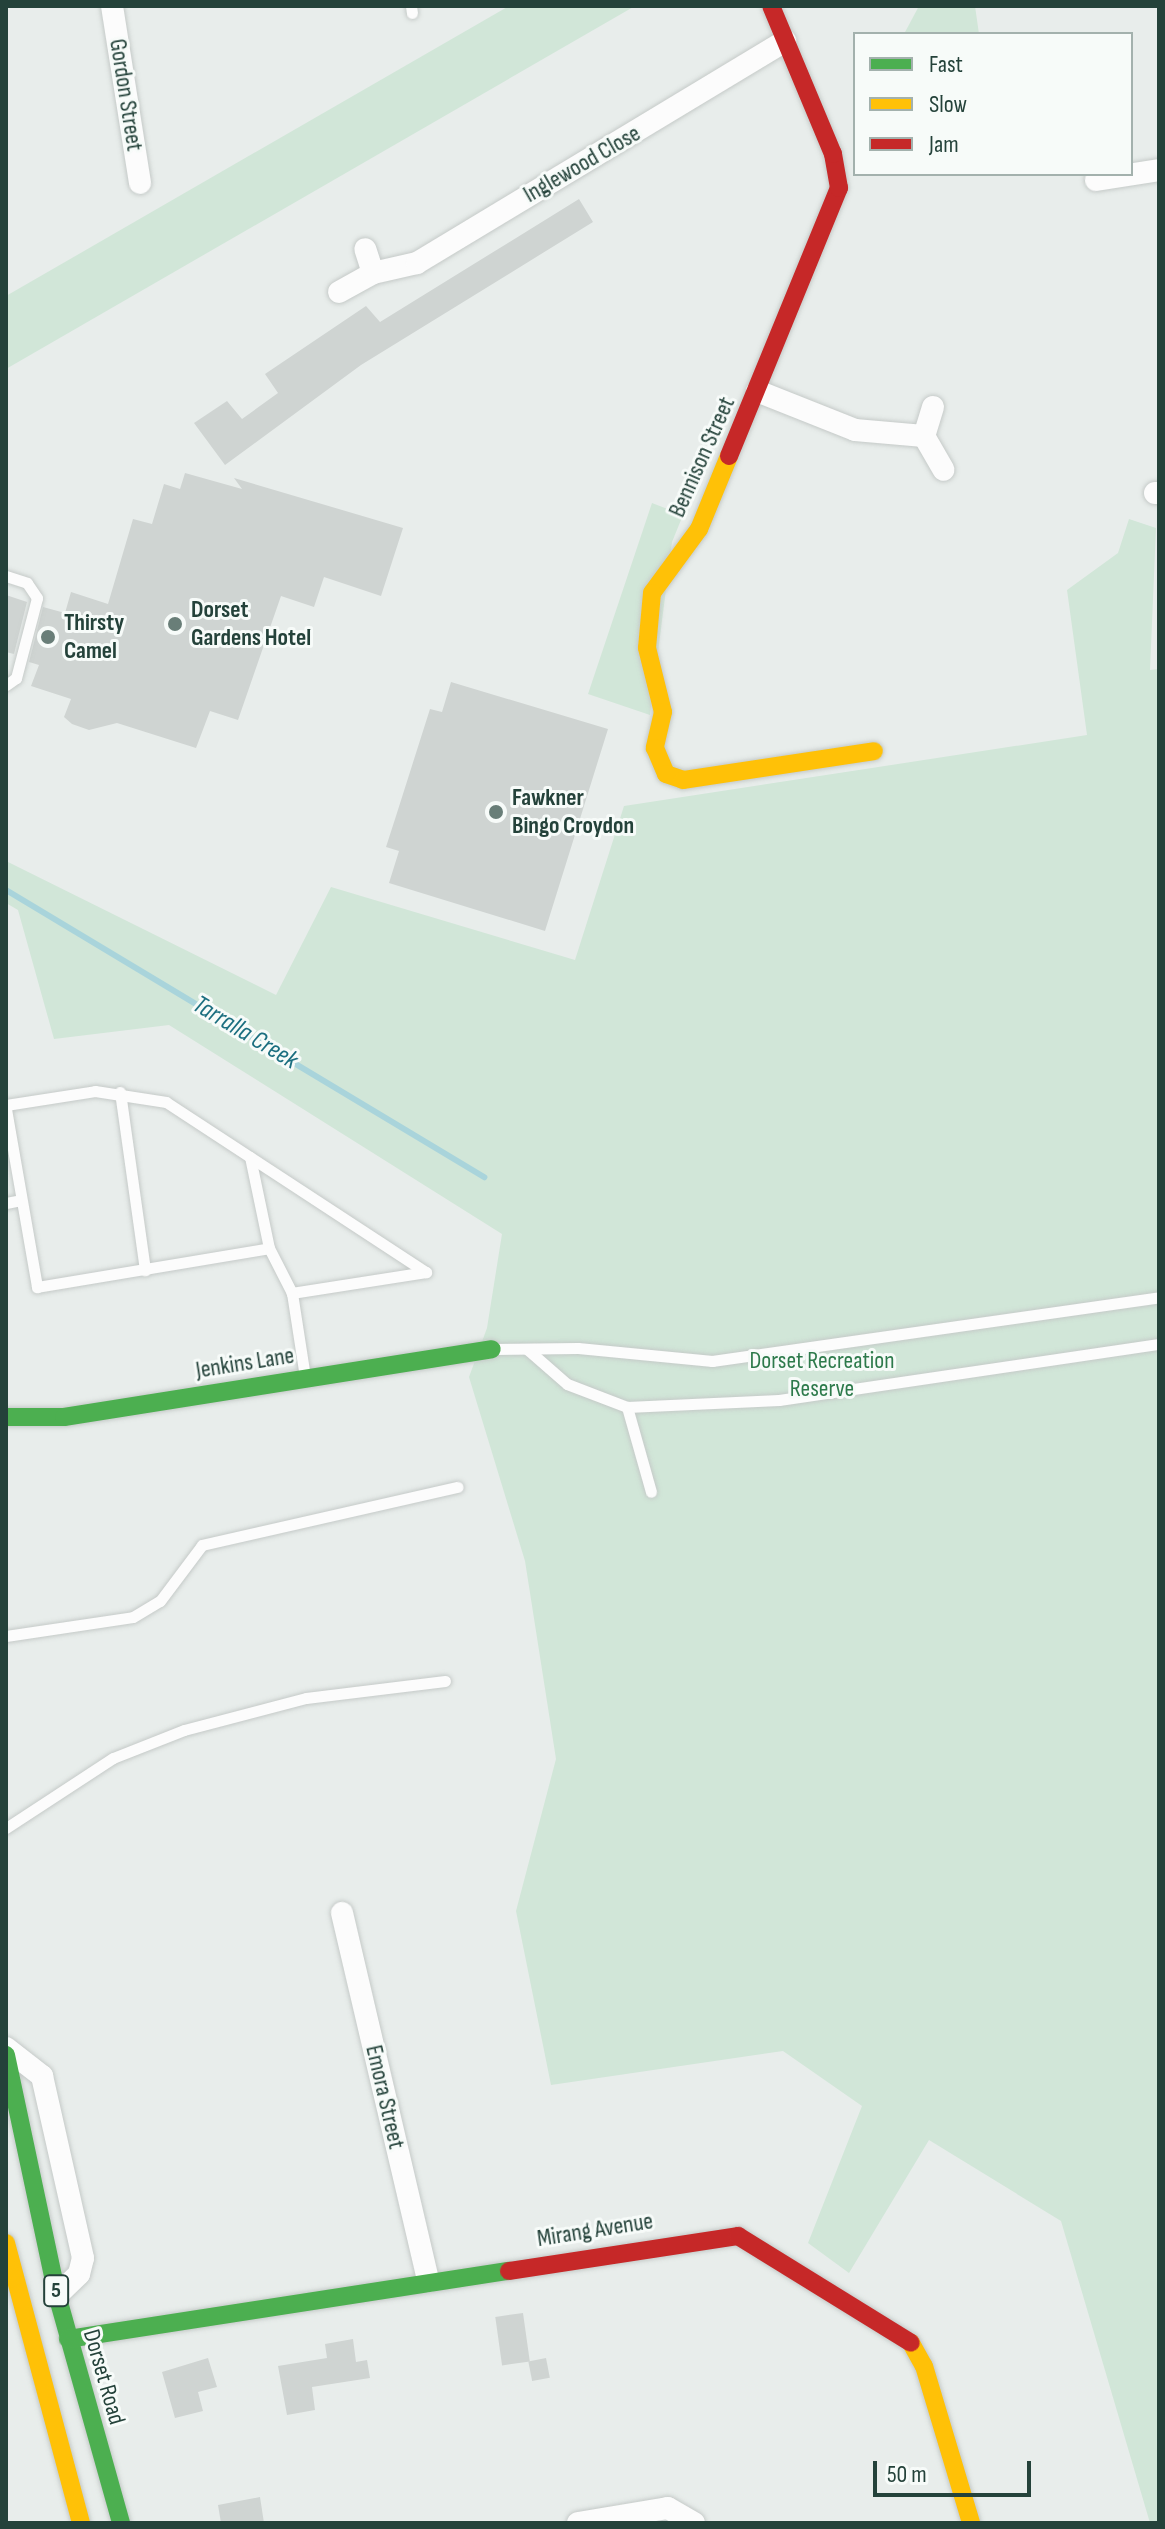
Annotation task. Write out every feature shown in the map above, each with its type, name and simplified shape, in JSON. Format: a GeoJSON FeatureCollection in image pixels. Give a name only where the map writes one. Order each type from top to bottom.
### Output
{"type":"FeatureCollection","features":[{"type":"Feature","properties":{"kind":"street","name":"Gordon Street"},"geometry":{"type":"LineString","coordinates":[[112,6],[140,183]]}},
{"type":"Feature","properties":{"kind":"street","name":"Bennison Street"},"geometry":{"type":"LineString","coordinates":[[771,6],[833,154],[839,188],[699,529],[652,593],[645,628],[662,692],[658,762],[666,774],[683,780],[874,751]]}},
{"type":"Feature","properties":{"kind":"street","name":"Inglewood Close"},"geometry":{"type":"LineString","coordinates":[[339,292],[373,273],[417,263],[785,41]]}},
{"type":"Feature","properties":{"kind":"street"},"geometry":{"type":"LineString","coordinates":[[1133,174],[1159,170]]}},
{"type":"Feature","properties":{"kind":"street"},"geometry":{"type":"LineString","coordinates":[[1096,180],[1121,176]]}},
{"type":"Feature","properties":{"kind":"street"},"geometry":{"type":"LineString","coordinates":[[365,249],[373,273]]}},
{"type":"Feature","properties":{"kind":"street"},"geometry":{"type":"LineString","coordinates":[[757,391],[855,430],[924,436]]}},
{"type":"Feature","properties":{"kind":"street"},"geometry":{"type":"LineString","coordinates":[[933,407],[924,436],[944,470]]}},
{"type":"Feature","properties":{"kind":"street","name":"Jenkins Lane"},"geometry":{"type":"LineString","coordinates":[[6,1417],[64,1417],[492,1349]]}},
{"type":"Feature","properties":{"kind":"street","name":"Emora Street"},"geometry":{"type":"LineString","coordinates":[[342,1913],[428,2281]]}},
{"type":"Feature","properties":{"kind":"street"},"geometry":{"type":"LineString","coordinates":[[6,2048],[42,2076],[83,2258],[79,2274],[57,2295]]}},
{"type":"Feature","properties":{"kind":"street","name":"Dorset Road"},"geometry":{"type":"LineString","coordinates":[[6,2055],[26,2188],[121,2523]]}},
{"type":"Feature","properties":{"kind":"street","name":"Mirang Avenue"},"geometry":{"type":"LineString","coordinates":[[68,2339],[710,2236],[750,2239],[909,2339],[924,2366],[971,2523]]}},
{"type":"Feature","properties":{"kind":"street","name":"5"},"geometry":{"type":"LineString","coordinates":[[6,2243],[81,2523]]}},
{"type":"Feature","properties":{"kind":"street"},"geometry":{"type":"LineString","coordinates":[[578,2523],[668,2508],[694,2523]]}},
{"type":"Feature","properties":{"kind":"lane"},"geometry":{"type":"LineString","coordinates":[[6,576],[27,583],[37,598],[16,678],[6,685]]}},
{"type":"Feature","properties":{"kind":"lane"},"geometry":{"type":"LineString","coordinates":[[120,1092],[145,1270]]}},
{"type":"Feature","properties":{"kind":"lane"},"geometry":{"type":"LineString","coordinates":[[269,1248],[37,1287],[6,1107],[120,1092],[166,1102],[426,1272],[292,1293]]}},
{"type":"Feature","properties":{"kind":"lane"},"geometry":{"type":"LineString","coordinates":[[250,1157],[269,1248],[292,1293],[305,1378]]}},
{"type":"Feature","properties":{"kind":"lane"},"geometry":{"type":"LineString","coordinates":[[6,1203],[21,1200]]}},
{"type":"Feature","properties":{"kind":"lane"},"geometry":{"type":"LineString","coordinates":[[492,1349],[712,1361],[1159,1297]]}},
{"type":"Feature","properties":{"kind":"lane"},"geometry":{"type":"LineString","coordinates":[[527,1349],[567,1384],[627,1407],[779,1400],[1159,1344]]}},
{"type":"Feature","properties":{"kind":"lane"},"geometry":{"type":"LineString","coordinates":[[627,1407],[651,1492]]}},
{"type":"Feature","properties":{"kind":"lane"},"geometry":{"type":"LineString","coordinates":[[6,1636],[133,1617],[160,1601],[202,1545],[458,1487]]}},
{"type":"Feature","properties":{"kind":"lane"},"geometry":{"type":"LineString","coordinates":[[6,1828],[113,1758],[184,1730],[306,1698],[445,1681]]}},
{"type":"Feature","properties":{"kind":"green space"},"geometry":{"type":"Polygon","coordinates":[[[509,6],[635,6],[6,369],[6,296],[509,6]]]}},
{"type":"Feature","properties":{"kind":"green space"},"geometry":{"type":"Polygon","coordinates":[[[919,6],[975,6],[979,32],[905,32],[919,6]]]}},
{"type":"Feature","properties":{"kind":"green space"},"geometry":{"type":"Polygon","coordinates":[[[652,503],[683,515],[672,542],[650,715],[588,694],[652,503]]]}},
{"type":"Feature","properties":{"kind":"green space","name":"Dorset Recreation Reserve"},"geometry":{"type":"Polygon","coordinates":[[[1129,519],[1156,528],[1150,670],[1159,669],[1159,2523],[1150,2523],[1061,2221],[929,2140],[849,2273],[808,2243],[862,2106],[783,2051],[551,2085],[516,1911],[556,1759],[525,1561],[469,1377],[487,1328],[502,1234],[169,1025],[54,1039],[18,910],[6,903],[6,861],[276,995],[331,887],[575,960],[624,806],[1087,735],[1067,590],[1118,553],[1129,519]]]}},
{"type":"Feature","properties":{"kind":"building"},"geometry":{"type":"Polygon","coordinates":[[[579,199],[593,222],[361,365],[225,465],[194,423],[227,401],[242,419],[278,393],[265,374],[366,306],[380,322],[579,199]]]}},
{"type":"Feature","properties":{"kind":"building"},"geometry":{"type":"Polygon","coordinates":[[[185,473],[242,489],[234,478],[403,528],[381,596],[324,577],[314,607],[281,596],[238,720],[210,711],[196,748],[117,723],[89,730],[72,724],[64,717],[71,699],[31,686],[39,665],[29,662],[43,607],[65,613],[71,592],[108,604],[133,519],[152,524],[164,484],[180,489],[185,473]]]}},
{"type":"Feature","properties":{"kind":"building"},"geometry":{"type":"Polygon","coordinates":[[[6,595],[27,602],[14,654],[6,652],[6,595]]]}},
{"type":"Feature","properties":{"kind":"building","name":"Fawkner Bingo Croydon"},"geometry":{"type":"Polygon","coordinates":[[[451,682],[608,729],[545,931],[389,883],[399,851],[386,847],[430,709],[442,712],[451,682]]]}},
{"type":"Feature","properties":{"kind":"building"},"geometry":{"type":"Polygon","coordinates":[[[523,2313],[530,2362],[502,2365],[495,2317],[523,2313]]]}},
{"type":"Feature","properties":{"kind":"building"},"geometry":{"type":"Polygon","coordinates":[[[353,2339],[356,2362],[367,2360],[370,2378],[312,2387],[315,2410],[287,2415],[278,2366],[327,2358],[325,2344],[353,2339]]]}},
{"type":"Feature","properties":{"kind":"building"},"geometry":{"type":"Polygon","coordinates":[[[208,2358],[217,2387],[198,2392],[203,2411],[175,2418],[162,2372],[208,2358]]]}},
{"type":"Feature","properties":{"kind":"building"},"geometry":{"type":"Polygon","coordinates":[[[546,2358],[550,2378],[532,2381],[528,2361],[546,2358]]]}},
{"type":"Feature","properties":{"kind":"building"},"geometry":{"type":"Polygon","coordinates":[[[260,2497],[264,2523],[221,2523],[218,2505],[260,2497]]]}},
{"type":"Feature","properties":{"kind":"waterway","name":"Tarralla Creek"},"geometry":{"type":"LineString","coordinates":[[6,890],[484,1177]]}},
{"type":"Feature","properties":{"kind":"traffic: fast"},"geometry":{"type":"LineString","coordinates":[[6,1417],[64,1417],[492,1349]]}},
{"type":"Feature","properties":{"kind":"traffic: fast"},"geometry":{"type":"LineString","coordinates":[[6,2055],[57,2295],[121,2523]]}},
{"type":"Feature","properties":{"kind":"traffic: fast"},"geometry":{"type":"LineString","coordinates":[[68,2339],[509,2271]]}},
{"type":"Feature","properties":{"kind":"traffic: slow"},"geometry":{"type":"LineString","coordinates":[[729,456],[699,529],[652,593],[647,648],[663,712],[655,748],[666,774],[683,780],[874,751]]}},
{"type":"Feature","properties":{"kind":"traffic: slow"},"geometry":{"type":"LineString","coordinates":[[6,2243],[81,2523]]}},
{"type":"Feature","properties":{"kind":"traffic: slow"},"geometry":{"type":"LineString","coordinates":[[911,2343],[924,2366],[971,2523]]}},
{"type":"Feature","properties":{"kind":"traffic: jam"},"geometry":{"type":"LineString","coordinates":[[729,456],[839,188],[833,154],[771,6]]}},
{"type":"Feature","properties":{"kind":"traffic: jam"},"geometry":{"type":"LineString","coordinates":[[509,2271],[738,2236],[911,2343]]}},
{"type":"Feature","properties":{"kind":"place","name":"Dorset Gardens Hotel"},"geometry":{"type":"Point","coordinates":[175,624]}},
{"type":"Feature","properties":{"kind":"place","name":"Thirsty Camel"},"geometry":{"type":"Point","coordinates":[48,637]}},
{"type":"Feature","properties":{"kind":"place","name":"Fawkner Bingo Croydon"},"geometry":{"type":"Point","coordinates":[496,812]}}]}
